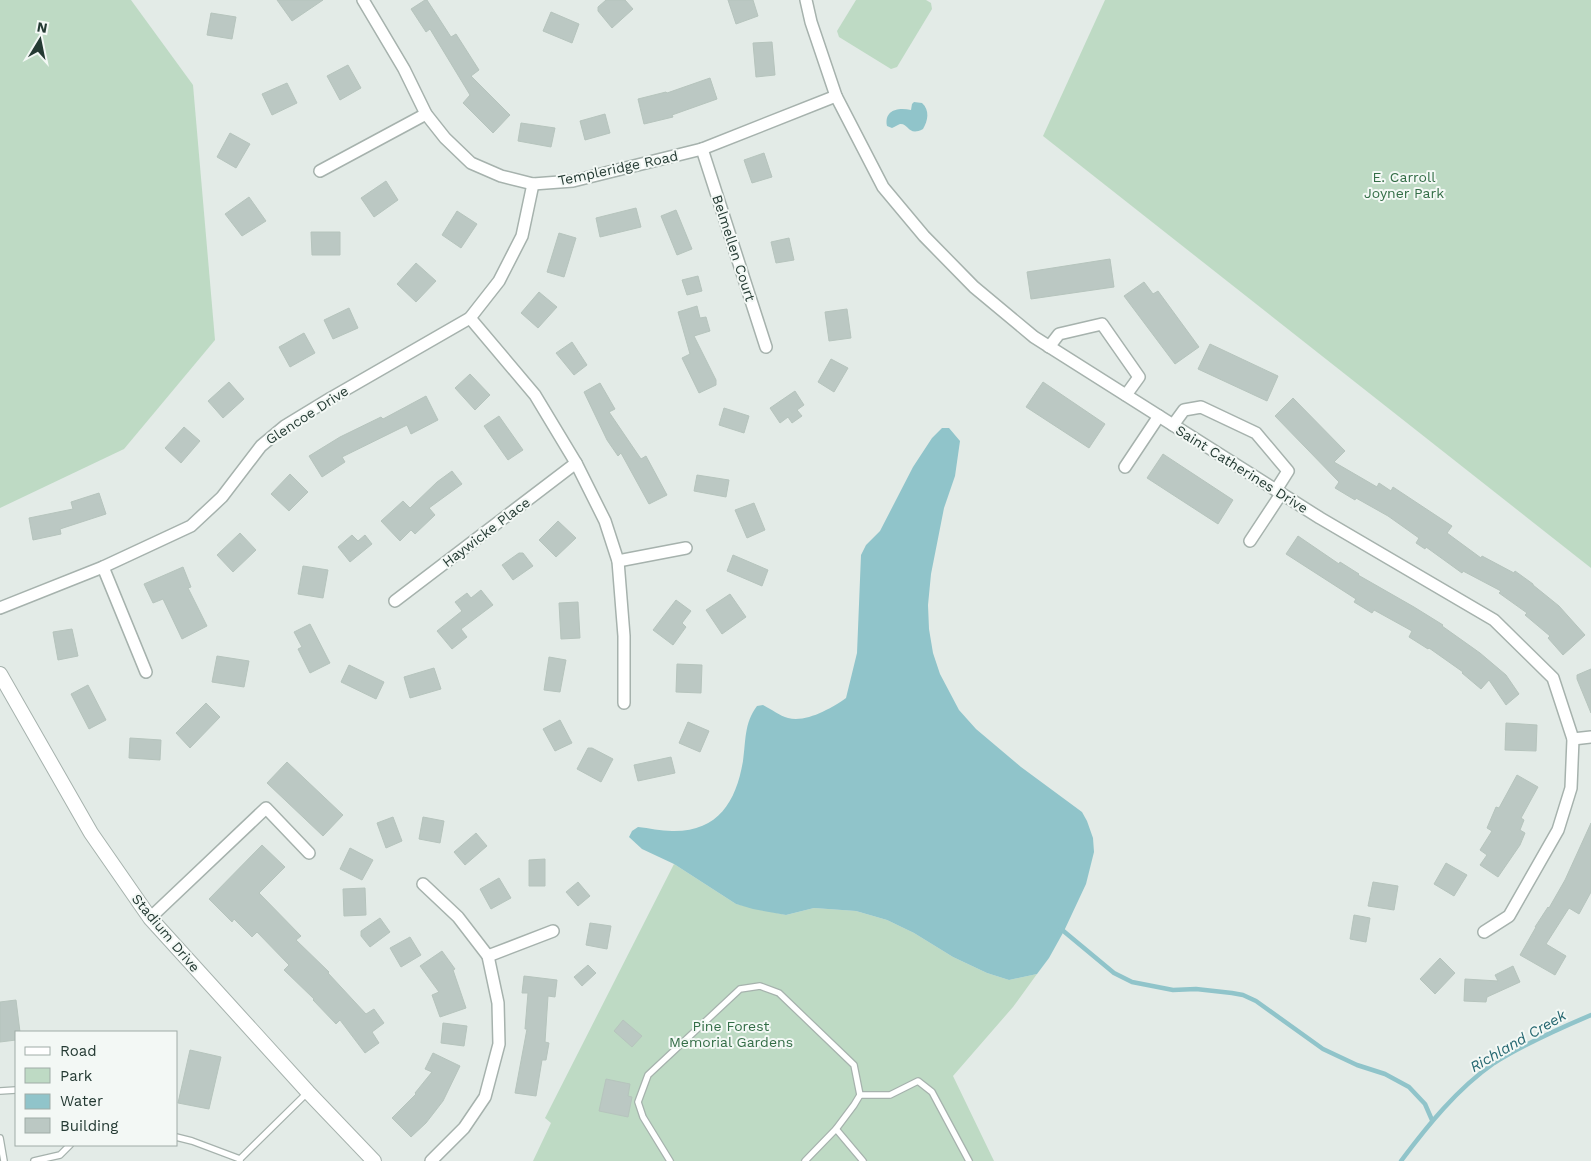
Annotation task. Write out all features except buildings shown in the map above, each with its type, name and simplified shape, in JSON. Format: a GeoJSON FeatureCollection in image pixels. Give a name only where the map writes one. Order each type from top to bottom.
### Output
{"type":"FeatureCollection","features":[{"type":"Feature","properties":{"kind":"street","name":"Templeridge Road"},"geometry":{"type":"LineString","coordinates":[[362,0],[404,70],[426,114],[445,138],[471,162],[501,176],[533,184],[573,181],[702,149],[836,96]]}},
{"type":"Feature","properties":{"kind":"street","name":"Saint Catherines Drive"},"geometry":{"type":"LineString","coordinates":[[806,0],[811,22],[836,96],[883,187],[924,236],[974,286],[1034,337],[1049,347],[1320,518],[1494,620],[1553,678],[1573,739],[1571,788],[1558,830],[1509,916],[1484,932]]}},
{"type":"Feature","properties":{"kind":"street"},"geometry":{"type":"LineString","coordinates":[[320,171],[426,114]]}},
{"type":"Feature","properties":{"kind":"street","name":"Belmellen Court"},"geometry":{"type":"LineString","coordinates":[[702,149],[766,347]]}},
{"type":"Feature","properties":{"kind":"street","name":"Glencoe Drive"},"geometry":{"type":"LineString","coordinates":[[0,608],[103,567],[191,526],[222,497],[261,446],[285,426],[470,318],[499,281],[522,236],[533,184]]}},
{"type":"Feature","properties":{"kind":"street"},"geometry":{"type":"LineString","coordinates":[[470,318],[535,395],[576,463],[606,521],[618,561],[624,636],[624,703]]}},
{"type":"Feature","properties":{"kind":"street"},"geometry":{"type":"LineString","coordinates":[[1049,347],[1059,334],[1102,324],[1139,377],[1126,395]]}},
{"type":"Feature","properties":{"kind":"street"},"geometry":{"type":"LineString","coordinates":[[1173,425],[1184,410],[1201,407],[1256,433],[1288,471],[1279,492],[1250,541]]}},
{"type":"Feature","properties":{"kind":"street"},"geometry":{"type":"LineString","coordinates":[[1125,467],[1159,416]]}},
{"type":"Feature","properties":{"kind":"street","name":"Haywicke Place"},"geometry":{"type":"LineString","coordinates":[[395,601],[576,463]]}},
{"type":"Feature","properties":{"kind":"street"},"geometry":{"type":"LineString","coordinates":[[618,561],[686,548]]}},
{"type":"Feature","properties":{"kind":"street"},"geometry":{"type":"LineString","coordinates":[[103,567],[146,672]]}},
{"type":"Feature","properties":{"kind":"street","name":"Stadium Drive"},"geometry":{"type":"LineString","coordinates":[[0,674],[91,833],[150,918],[308,1092],[374,1161]]}},
{"type":"Feature","properties":{"kind":"street"},"geometry":{"type":"LineString","coordinates":[[1573,739],[1591,737]]}},
{"type":"Feature","properties":{"kind":"street"},"geometry":{"type":"LineString","coordinates":[[150,918],[266,808],[309,852]]}},
{"type":"Feature","properties":{"kind":"street"},"geometry":{"type":"LineString","coordinates":[[423,884],[458,917],[488,956],[498,1003],[499,1044],[485,1097],[464,1128],[432,1161]]}},
{"type":"Feature","properties":{"kind":"street"},"geometry":{"type":"LineString","coordinates":[[488,956],[553,931]]}},
{"type":"Feature","properties":{"kind":"lane"},"geometry":{"type":"LineString","coordinates":[[670,1161],[643,1117],[638,1102],[648,1075],[740,989],[760,986],[779,993],[854,1065],[860,1095],[854,1106],[836,1128],[805,1161]]}},
{"type":"Feature","properties":{"kind":"lane"},"geometry":{"type":"LineString","coordinates":[[860,1095],[890,1095],[918,1081],[932,1092],[969,1161]]}},
{"type":"Feature","properties":{"kind":"lane"},"geometry":{"type":"LineString","coordinates":[[0,1091],[15,1090]]}},
{"type":"Feature","properties":{"kind":"lane"},"geometry":{"type":"LineString","coordinates":[[178,1138],[240,1160],[308,1092]]}},
{"type":"Feature","properties":{"kind":"lane"},"geometry":{"type":"LineString","coordinates":[[836,1128],[863,1161]]}},
{"type":"Feature","properties":{"kind":"lane"},"geometry":{"type":"LineString","coordinates":[[0,1138],[4,1161]]}},
{"type":"Feature","properties":{"kind":"lane"},"geometry":{"type":"LineString","coordinates":[[34,1161],[60,1155],[69,1146]]}},
{"type":"Feature","properties":{"kind":"green space"},"geometry":{"type":"Polygon","coordinates":[[[0,0],[131,0],[193,85],[215,340],[124,449],[0,508],[0,0]]]}},
{"type":"Feature","properties":{"kind":"green space"},"geometry":{"type":"Polygon","coordinates":[[[856,0],[926,0],[931,3],[932,9],[897,67],[891,69],[839,37],[837,31],[856,0]]]}},
{"type":"Feature","properties":{"kind":"green space","name":"E. Carroll Joyner Park"},"geometry":{"type":"Polygon","coordinates":[[[1105,0],[1591,0],[1591,568],[1043,136],[1105,0]]]}},
{"type":"Feature","properties":{"kind":"green space","name":"Pine Forest Memorial Gardens"},"geometry":{"type":"Polygon","coordinates":[[[674,864],[736,904],[786,915],[814,908],[856,911],[887,920],[914,933],[953,957],[987,973],[1009,980],[1037,974],[1013,1007],[953,1076],[994,1161],[533,1161],[551,1123],[545,1118],[674,864]]]}},
{"type":"Feature","properties":{"kind":"water"},"geometry":{"type":"Polygon","coordinates":[[[914,102],[922,103],[927,112],[927,119],[923,129],[912,131],[903,124],[892,128],[887,126],[890,113],[901,109],[911,110],[914,102]]]}},
{"type":"Feature","properties":{"kind":"water"},"geometry":{"type":"Polygon","coordinates":[[[942,428],[949,428],[960,441],[955,476],[944,508],[931,574],[928,605],[933,653],[940,674],[959,710],[976,729],[1021,767],[1082,812],[1093,838],[1094,852],[1086,884],[1049,958],[1037,974],[1009,980],[987,973],[953,957],[914,933],[887,920],[856,911],[814,908],[786,915],[736,904],[674,864],[642,849],[629,837],[632,831],[638,827],[668,831],[688,830],[702,826],[722,812],[730,801],[740,776],[748,726],[757,706],[763,705],[788,718],[795,719],[811,717],[846,698],[857,653],[861,555],[866,545],[880,531],[913,467],[932,438],[942,428]]]}},
{"type":"Feature","properties":{"kind":"waterway"},"geometry":{"type":"LineString","coordinates":[[1061,929],[1114,973],[1132,982],[1173,990],[1196,989],[1232,993],[1243,995],[1256,1001],[1323,1049],[1357,1065],[1385,1074],[1409,1087],[1425,1104],[1432,1120]]}},
{"type":"Feature","properties":{"kind":"waterway","name":"Richland Creek"},"geometry":{"type":"LineString","coordinates":[[1401,1161],[1444,1108],[1480,1073],[1517,1049],[1591,1015]]}}]}
